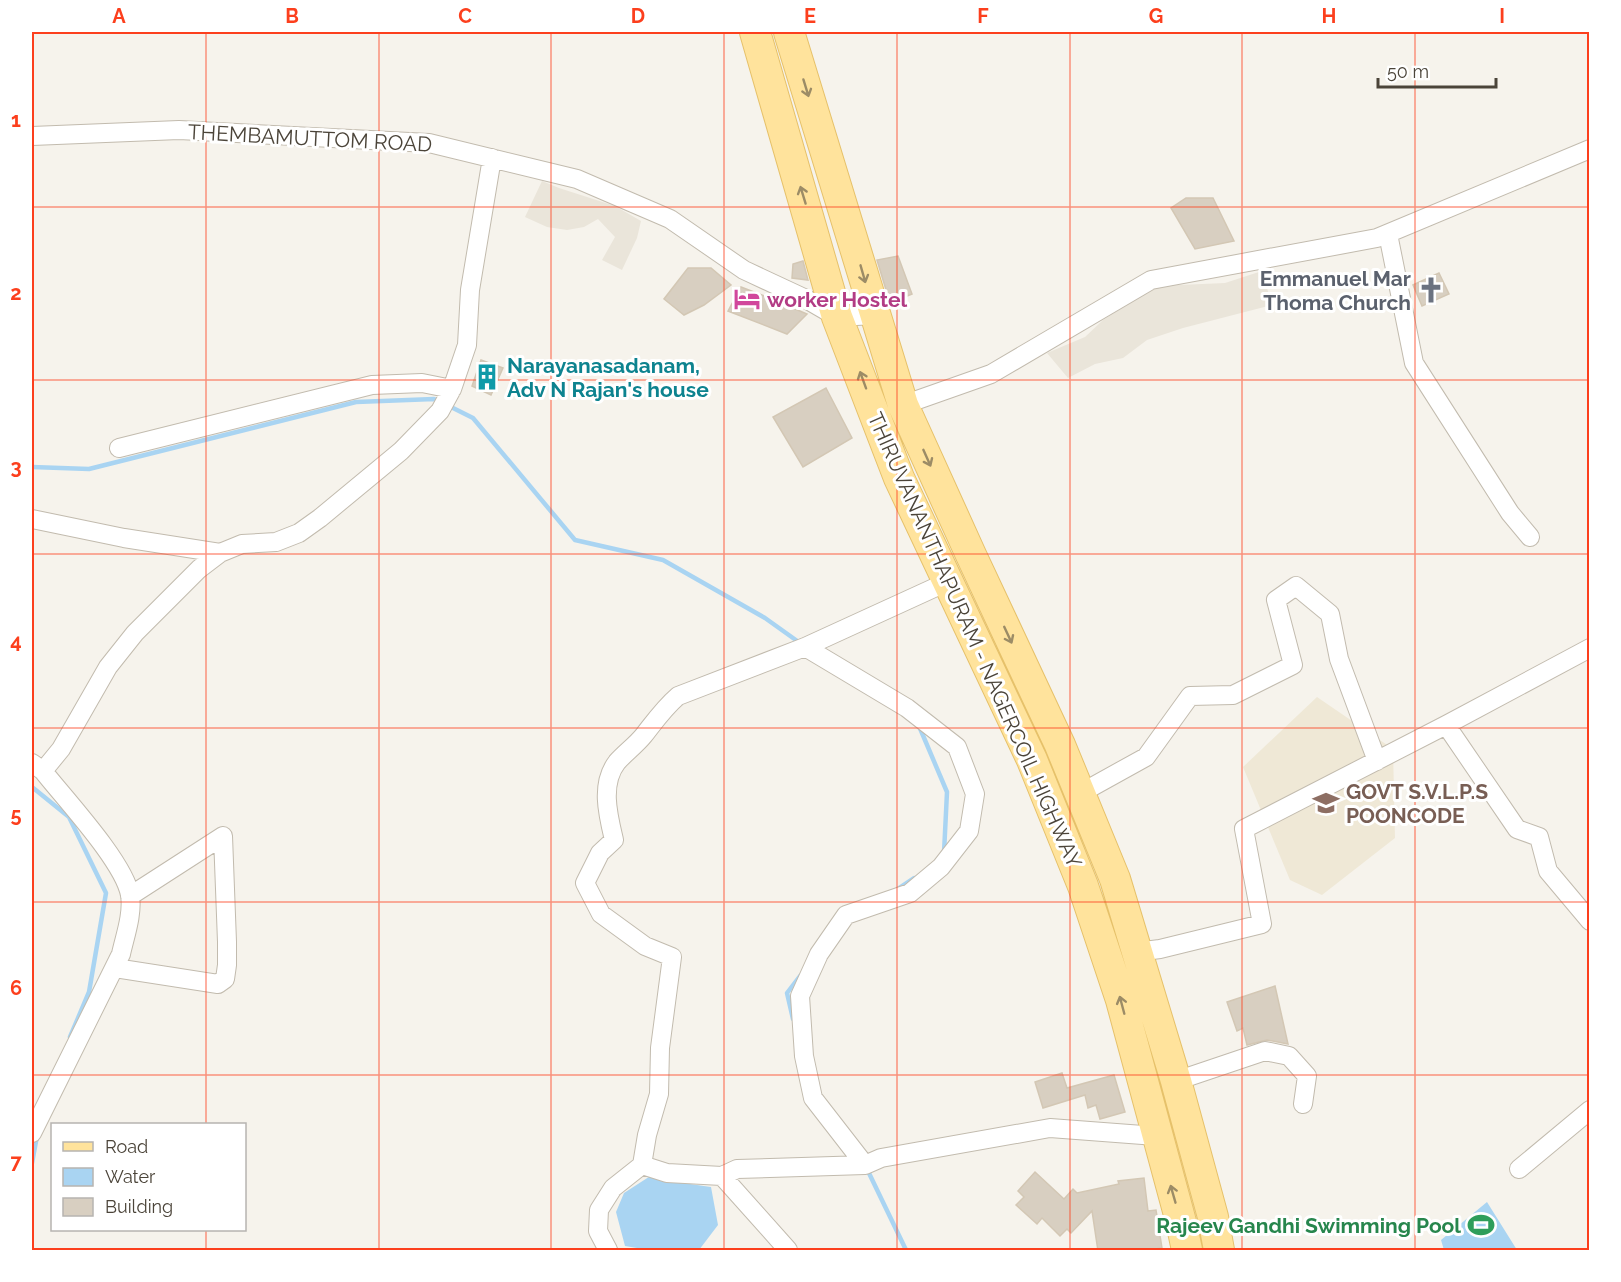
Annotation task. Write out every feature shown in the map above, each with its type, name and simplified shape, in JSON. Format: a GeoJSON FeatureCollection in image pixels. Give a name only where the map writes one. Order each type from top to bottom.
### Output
{"type":"FeatureCollection","features":[{"type":"Feature","properties":{"kind":"main road","name":"THIRUVANANTHAPURAM - NAGERCOIL HIGHWAY"},"geometry":{"type":"LineString","coordinates":[[754,32],[837,317],[899,478],[1032,760],[1083,886],[1121,1000],[1181,1222],[1186,1251]]}},
{"type":"Feature","properties":{"kind":"main road","name":"THIRUVANANTHAPURAM - NAGERCOIL HIGHWAY"},"geometry":{"type":"LineString","coordinates":[[789,32],[903,405],[1081,793],[1116,879],[1176,1081],[1213,1217],[1219,1251]]}},
{"type":"Feature","properties":{"kind":"street","name":"THEMBAMUTTOM ROAD"},"geometry":{"type":"LineString","coordinates":[[32,136],[178,130],[429,143],[577,179],[670,219],[744,270],[806,299],[837,317]]}},
{"type":"Feature","properties":{"kind":"street"},"geometry":{"type":"LineString","coordinates":[[903,405],[991,374],[1151,280],[1377,238],[1590,148]]}},
{"type":"Feature","properties":{"kind":"street"},"geometry":{"type":"LineString","coordinates":[[32,1133],[121,954],[128,926],[130,896],[126,882],[107,850],[37,767],[61,749],[108,668],[135,633],[175,592],[219,553],[243,544],[276,542],[299,533],[401,451],[440,411],[452,389],[467,345],[470,290],[492,158]]}},
{"type":"Feature","properties":{"kind":"street"},"geometry":{"type":"LineString","coordinates":[[1388,234],[1414,363],[1510,513],[1530,537]]}},
{"type":"Feature","properties":{"kind":"street"},"geometry":{"type":"LineString","coordinates":[[837,317],[875,315]]}},
{"type":"Feature","properties":{"kind":"street"},"geometry":{"type":"LineString","coordinates":[[119,448],[372,385],[422,383],[452,389]]}},
{"type":"Feature","properties":{"kind":"street"},"geometry":{"type":"LineString","coordinates":[[32,519],[124,538],[219,553]]}},
{"type":"Feature","properties":{"kind":"street"},"geometry":{"type":"LineString","coordinates":[[608,1251],[598,1231],[598,1209],[613,1188],[642,1165],[647,1135],[659,1094],[660,1048],[672,957],[645,946],[602,914],[585,883],[600,853],[614,840],[606,807],[608,782],[616,764],[643,736],[663,709],[678,696],[805,647],[947,582]]}},
{"type":"Feature","properties":{"kind":"street"},"geometry":{"type":"LineString","coordinates":[[1081,793],[1146,757],[1190,696],[1233,695],[1293,665],[1276,600],[1296,586],[1330,614],[1339,659],[1377,761]]}},
{"type":"Feature","properties":{"kind":"street"},"geometry":{"type":"LineString","coordinates":[[805,647],[907,708],[957,747],[975,794],[969,831],[941,867],[910,892],[846,915],[819,954],[800,996],[804,1056],[813,1098],[865,1165]]}},
{"type":"Feature","properties":{"kind":"street"},"geometry":{"type":"LineString","coordinates":[[1136,952],[1160,949],[1262,924],[1244,829],[1590,648]]}},
{"type":"Feature","properties":{"kind":"street"},"geometry":{"type":"LineString","coordinates":[[1446,725],[1517,829],[1539,837],[1548,872],[1590,921]]}},
{"type":"Feature","properties":{"kind":"street"},"geometry":{"type":"LineString","coordinates":[[115,968],[218,984],[225,979],[227,954],[223,836],[130,896]]}},
{"type":"Feature","properties":{"kind":"street"},"geometry":{"type":"LineString","coordinates":[[1176,1081],[1265,1051],[1289,1056],[1307,1076],[1303,1104]]}},
{"type":"Feature","properties":{"kind":"street"},"geometry":{"type":"LineString","coordinates":[[1519,1169],[1590,1110]]}},
{"type":"Feature","properties":{"kind":"street"},"geometry":{"type":"LineString","coordinates":[[642,1165],[667,1173],[722,1176],[737,1169],[865,1165],[881,1158],[1050,1128],[1156,1136]]}},
{"type":"Feature","properties":{"kind":"street"},"geometry":{"type":"LineString","coordinates":[[722,1176],[788,1251]]}},
{"type":"Feature","properties":{"kind":"shaded area"},"geometry":{"type":"Polygon","coordinates":[[[542,181],[615,206],[641,221],[637,238],[622,270],[602,260],[615,237],[598,219],[584,227],[567,230],[547,227],[525,217],[542,181]]]}},
{"type":"Feature","properties":{"kind":"shaded area"},"geometry":{"type":"Polygon","coordinates":[[[1262,271],[1272,305],[1183,328],[1147,340],[1123,358],[1095,364],[1068,378],[1047,353],[1085,337],[1103,320],[1157,286],[1225,283],[1262,271]]]}},
{"type":"Feature","properties":{"kind":"shaded area","name":"GOVT S.V.L.P.S POONCODE"},"geometry":{"type":"Polygon","coordinates":[[[1317,697],[1393,749],[1395,838],[1322,895],[1290,880],[1243,767],[1317,697]]]}},
{"type":"Feature","properties":{"kind":"water"},"geometry":{"type":"Polygon","coordinates":[[[655,1173],[683,1183],[711,1187],[718,1225],[699,1250],[649,1250],[625,1246],[616,1212],[624,1193],[655,1173]]]}},
{"type":"Feature","properties":{"kind":"water","name":"Rajeev Gandhi Swimming Pool"},"geometry":{"type":"Polygon","coordinates":[[[1487,1202],[1517,1250],[1444,1250],[1441,1240],[1487,1202]]]}},
{"type":"Feature","properties":{"kind":"building"},"geometry":{"type":"Polygon","coordinates":[[[1186,198],[1213,198],[1234,241],[1195,249],[1171,208],[1186,198]]]}},
{"type":"Feature","properties":{"kind":"building"},"geometry":{"type":"Polygon","coordinates":[[[898,256],[912,294],[890,303],[877,260],[898,256]]]}},
{"type":"Feature","properties":{"kind":"building"},"geometry":{"type":"Polygon","coordinates":[[[803,261],[808,280],[792,278],[793,264],[803,261]]]}},
{"type":"Feature","properties":{"kind":"building"},"geometry":{"type":"Polygon","coordinates":[[[688,268],[711,268],[731,285],[704,305],[684,315],[664,299],[688,268]]]}},
{"type":"Feature","properties":{"kind":"building","name":"Emmanuel Mar Thoma Church"},"geometry":{"type":"Polygon","coordinates":[[[1439,273],[1449,294],[1422,306],[1413,285],[1439,273]]]}},
{"type":"Feature","properties":{"kind":"building"},"geometry":{"type":"Polygon","coordinates":[[[741,287],[807,314],[787,334],[728,311],[741,287]]]}},
{"type":"Feature","properties":{"kind":"building","name":"Narayanasadanam, Adv N Rajan's house"},"geometry":{"type":"Polygon","coordinates":[[[481,360],[503,368],[491,395],[472,386],[481,360]]]}},
{"type":"Feature","properties":{"kind":"building"},"geometry":{"type":"Polygon","coordinates":[[[826,388],[852,438],[803,467],[773,417],[826,388]]]}},
{"type":"Feature","properties":{"kind":"building"},"geometry":{"type":"Polygon","coordinates":[[[1275,986],[1288,1044],[1267,1040],[1247,1045],[1243,1028],[1237,1031],[1227,1002],[1275,986]]]}},
{"type":"Feature","properties":{"kind":"building"},"geometry":{"type":"Polygon","coordinates":[[[1062,1073],[1067,1088],[1114,1075],[1125,1112],[1100,1119],[1096,1105],[1088,1108],[1085,1095],[1043,1108],[1035,1082],[1062,1073]]]}},
{"type":"Feature","properties":{"kind":"building"},"geometry":{"type":"Polygon","coordinates":[[[1035,1172],[1064,1199],[1073,1189],[1077,1193],[1119,1184],[1118,1181],[1144,1178],[1148,1211],[1156,1210],[1162,1248],[1142,1251],[1098,1251],[1092,1211],[1071,1233],[1067,1229],[1060,1236],[1042,1218],[1037,1224],[1016,1205],[1024,1197],[1018,1191],[1035,1172]]]}},
{"type":"Feature","properties":{"kind":"waterway"},"geometry":{"type":"LineString","coordinates":[[32,467],[89,469],[356,402],[434,399],[440,402]]}},
{"type":"Feature","properties":{"kind":"waterway"},"geometry":{"type":"LineString","coordinates":[[447,405],[473,418],[575,540],[663,560],[765,618],[800,643]]}},
{"type":"Feature","properties":{"kind":"waterway"},"geometry":{"type":"LineString","coordinates":[[919,726],[947,792],[944,853]]}},
{"type":"Feature","properties":{"kind":"waterway"},"geometry":{"type":"LineString","coordinates":[[32,787],[69,817],[106,893],[89,992],[70,1037]]}},
{"type":"Feature","properties":{"kind":"waterway"},"geometry":{"type":"LineString","coordinates":[[896,890],[914,878]]}},
{"type":"Feature","properties":{"kind":"waterway"},"geometry":{"type":"LineString","coordinates":[[793,1019],[787,993],[800,976]]}},
{"type":"Feature","properties":{"kind":"waterway"},"geometry":{"type":"LineString","coordinates":[[32,1163],[37,1136]]}},
{"type":"Feature","properties":{"kind":"waterway"},"geometry":{"type":"LineString","coordinates":[[867,1169],[906,1250]]}},
{"type":"Feature","properties":{"kind":"place","name":"Emmanuel Mar Thoma Church"},"geometry":{"type":"Point","coordinates":[1431,290]}},
{"type":"Feature","properties":{"kind":"place","name":"worker Hostel"},"geometry":{"type":"Point","coordinates":[747,299]}},
{"type":"Feature","properties":{"kind":"place","name":"Narayanasadanam, Adv N Rajan's house"},"geometry":{"type":"Point","coordinates":[487,377]}},
{"type":"Feature","properties":{"kind":"place","name":"GOVT S.V.L.P.S POONCODE"},"geometry":{"type":"Point","coordinates":[1326,803]}},
{"type":"Feature","properties":{"kind":"place","name":"Rajeev Gandhi Swimming Pool"},"geometry":{"type":"Point","coordinates":[1481,1225]}}]}
